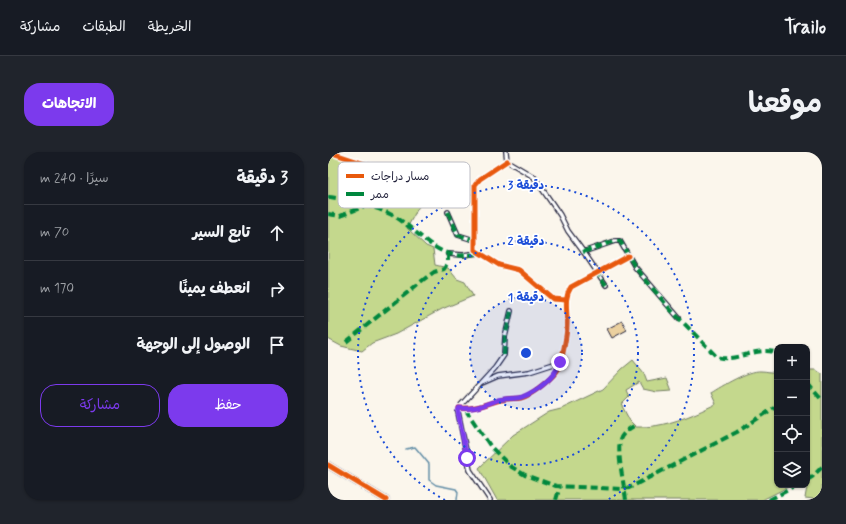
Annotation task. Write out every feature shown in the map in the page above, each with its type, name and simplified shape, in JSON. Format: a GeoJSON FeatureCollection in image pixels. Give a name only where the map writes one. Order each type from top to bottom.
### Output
{"type":"FeatureCollection","features":[{"type":"Feature","properties":{"kind":"street"},"geometry":{"type":"LineString","coordinates":[[329,152],[359,162]]}},
{"type":"Feature","properties":{"kind":"street"},"geometry":{"type":"LineString","coordinates":[[506,152],[507,161]]}},
{"type":"Feature","properties":{"kind":"street"},"geometry":{"type":"LineString","coordinates":[[507,161],[480,179],[475,185],[475,250],[499,265],[519,270],[553,299],[566,300]]}},
{"type":"Feature","properties":{"kind":"street"},"geometry":{"type":"LineString","coordinates":[[507,161],[534,177],[560,215],[568,231],[606,286]]}},
{"type":"Feature","properties":{"kind":"street"},"geometry":{"type":"LineString","coordinates":[[448,212],[458,235],[474,240]]}},
{"type":"Feature","properties":{"kind":"street"},"geometry":{"type":"LineString","coordinates":[[583,252],[618,240],[622,244],[635,267],[679,318]]}},
{"type":"Feature","properties":{"kind":"street"},"geometry":{"type":"LineString","coordinates":[[448,254],[463,255],[478,253]]}},
{"type":"Feature","properties":{"kind":"street"},"geometry":{"type":"LineString","coordinates":[[459,408],[476,409],[502,399],[514,397],[521,398],[535,390],[551,377],[558,369],[567,327],[567,293],[571,287],[628,256]]}},
{"type":"Feature","properties":{"kind":"street"},"geometry":{"type":"LineString","coordinates":[[490,500],[470,470],[458,412],[459,408],[504,355],[505,337],[511,311]]}},
{"type":"Feature","properties":{"kind":"street"},"geometry":{"type":"LineString","coordinates":[[481,383],[498,376],[529,372],[560,362]]}},
{"type":"Feature","properties":{"kind":"street"},"geometry":{"type":"LineString","coordinates":[[328,465],[386,500]]}},
{"type":"Feature","properties":{"kind":"green space"},"geometry":{"type":"Polygon","coordinates":[[[328,154],[350,162],[338,162],[338,208],[418,208],[407,228],[426,246],[433,249],[435,265],[448,268],[457,279],[465,282],[473,296],[442,309],[396,334],[372,343],[362,351],[341,346],[328,339],[328,154]]]}},
{"type":"Feature","properties":{"kind":"green space"},"geometry":{"type":"Polygon","coordinates":[[[633,360],[644,374],[647,382],[667,378],[672,391],[657,392],[643,389],[639,382],[626,390],[629,397],[622,406],[630,421],[636,427],[657,426],[687,417],[716,404],[711,393],[728,383],[756,371],[774,372],[774,488],[786,488],[762,500],[497,500],[479,468],[513,435],[549,412],[561,409],[603,389],[633,360]]]}},
{"type":"Feature","properties":{"kind":"green space"},"geometry":{"type":"Polygon","coordinates":[[[810,370],[816,370],[822,374],[822,500],[805,498],[807,488],[810,488],[810,370]]]}},
{"type":"Feature","properties":{"kind":"building"},"geometry":{"type":"Polygon","coordinates":[[[622,321],[627,330],[612,338],[607,329],[622,321]]]}},
{"type":"Feature","properties":{"kind":"waterway"},"geometry":{"type":"LineString","coordinates":[[406,449],[415,447],[429,464],[429,480],[436,485],[456,489],[458,492],[457,500]]}},
{"type":"Feature","properties":{"kind":"marked path"},"geometry":{"type":"LineString","coordinates":[[328,197],[338,198]]}},
{"type":"Feature","properties":{"kind":"marked path"},"geometry":{"type":"LineString","coordinates":[[328,214],[340,216],[360,208]]}},
{"type":"Feature","properties":{"kind":"marked path"},"geometry":{"type":"LineString","coordinates":[[374,208],[390,214],[401,221],[440,250],[451,254],[463,255],[478,253]]}},
{"type":"Feature","properties":{"kind":"marked path"},"geometry":{"type":"LineString","coordinates":[[448,212],[458,235],[474,240]]}},
{"type":"Feature","properties":{"kind":"marked path"},"geometry":{"type":"LineString","coordinates":[[583,252],[615,241],[620,241],[635,267],[670,309],[717,357],[732,358],[754,352],[774,352]]}},
{"type":"Feature","properties":{"kind":"marked path"},"geometry":{"type":"LineString","coordinates":[[346,342],[423,280],[434,272],[444,269],[448,262],[448,254]]}},
{"type":"Feature","properties":{"kind":"marked path"},"geometry":{"type":"LineString","coordinates":[[600,271],[597,273],[606,285]]}},
{"type":"Feature","properties":{"kind":"marked path"},"geometry":{"type":"LineString","coordinates":[[504,355],[505,337],[511,311]]}},
{"type":"Feature","properties":{"kind":"marked path"},"geometry":{"type":"LineString","coordinates":[[810,386],[822,400]]}},
{"type":"Feature","properties":{"kind":"marked path"},"geometry":{"type":"LineString","coordinates":[[465,409],[491,447],[510,466],[525,475],[556,486],[622,489],[629,488],[737,432],[774,408]]}},
{"type":"Feature","properties":{"kind":"marked path"},"geometry":{"type":"LineString","coordinates":[[626,500],[619,446],[621,437],[624,433],[636,425]]}},
{"type":"Feature","properties":{"kind":"marked path"},"geometry":{"type":"LineString","coordinates":[[810,478],[822,467]]}},
{"type":"Feature","properties":{"kind":"marked path"},"geometry":{"type":"LineString","coordinates":[[556,500],[560,486]]}},
{"type":"Feature","properties":{"kind":"marked path"},"geometry":{"type":"LineString","coordinates":[[769,500],[792,488]]}},
{"type":"Feature","properties":{"kind":"cycle path"},"geometry":{"type":"LineString","coordinates":[[329,152],[359,162]]}},
{"type":"Feature","properties":{"kind":"cycle path"},"geometry":{"type":"LineString","coordinates":[[507,161],[480,179],[475,185],[475,250],[499,265],[519,270],[553,299],[566,300]]}},
{"type":"Feature","properties":{"kind":"cycle path"},"geometry":{"type":"LineString","coordinates":[[459,408],[472,408],[500,400],[521,398],[531,394],[557,372],[562,359],[567,330],[566,301],[571,287],[628,256]]}},
{"type":"Feature","properties":{"kind":"cycle path"},"geometry":{"type":"LineString","coordinates":[[328,465],[386,500]]}},
{"type":"Feature","properties":{"kind":"route"},"geometry":{"type":"LineString","coordinates":[[467,458],[458,412],[459,408],[476,409],[498,400],[514,397],[521,398],[535,390],[551,377],[558,369],[560,362]]}}]}
